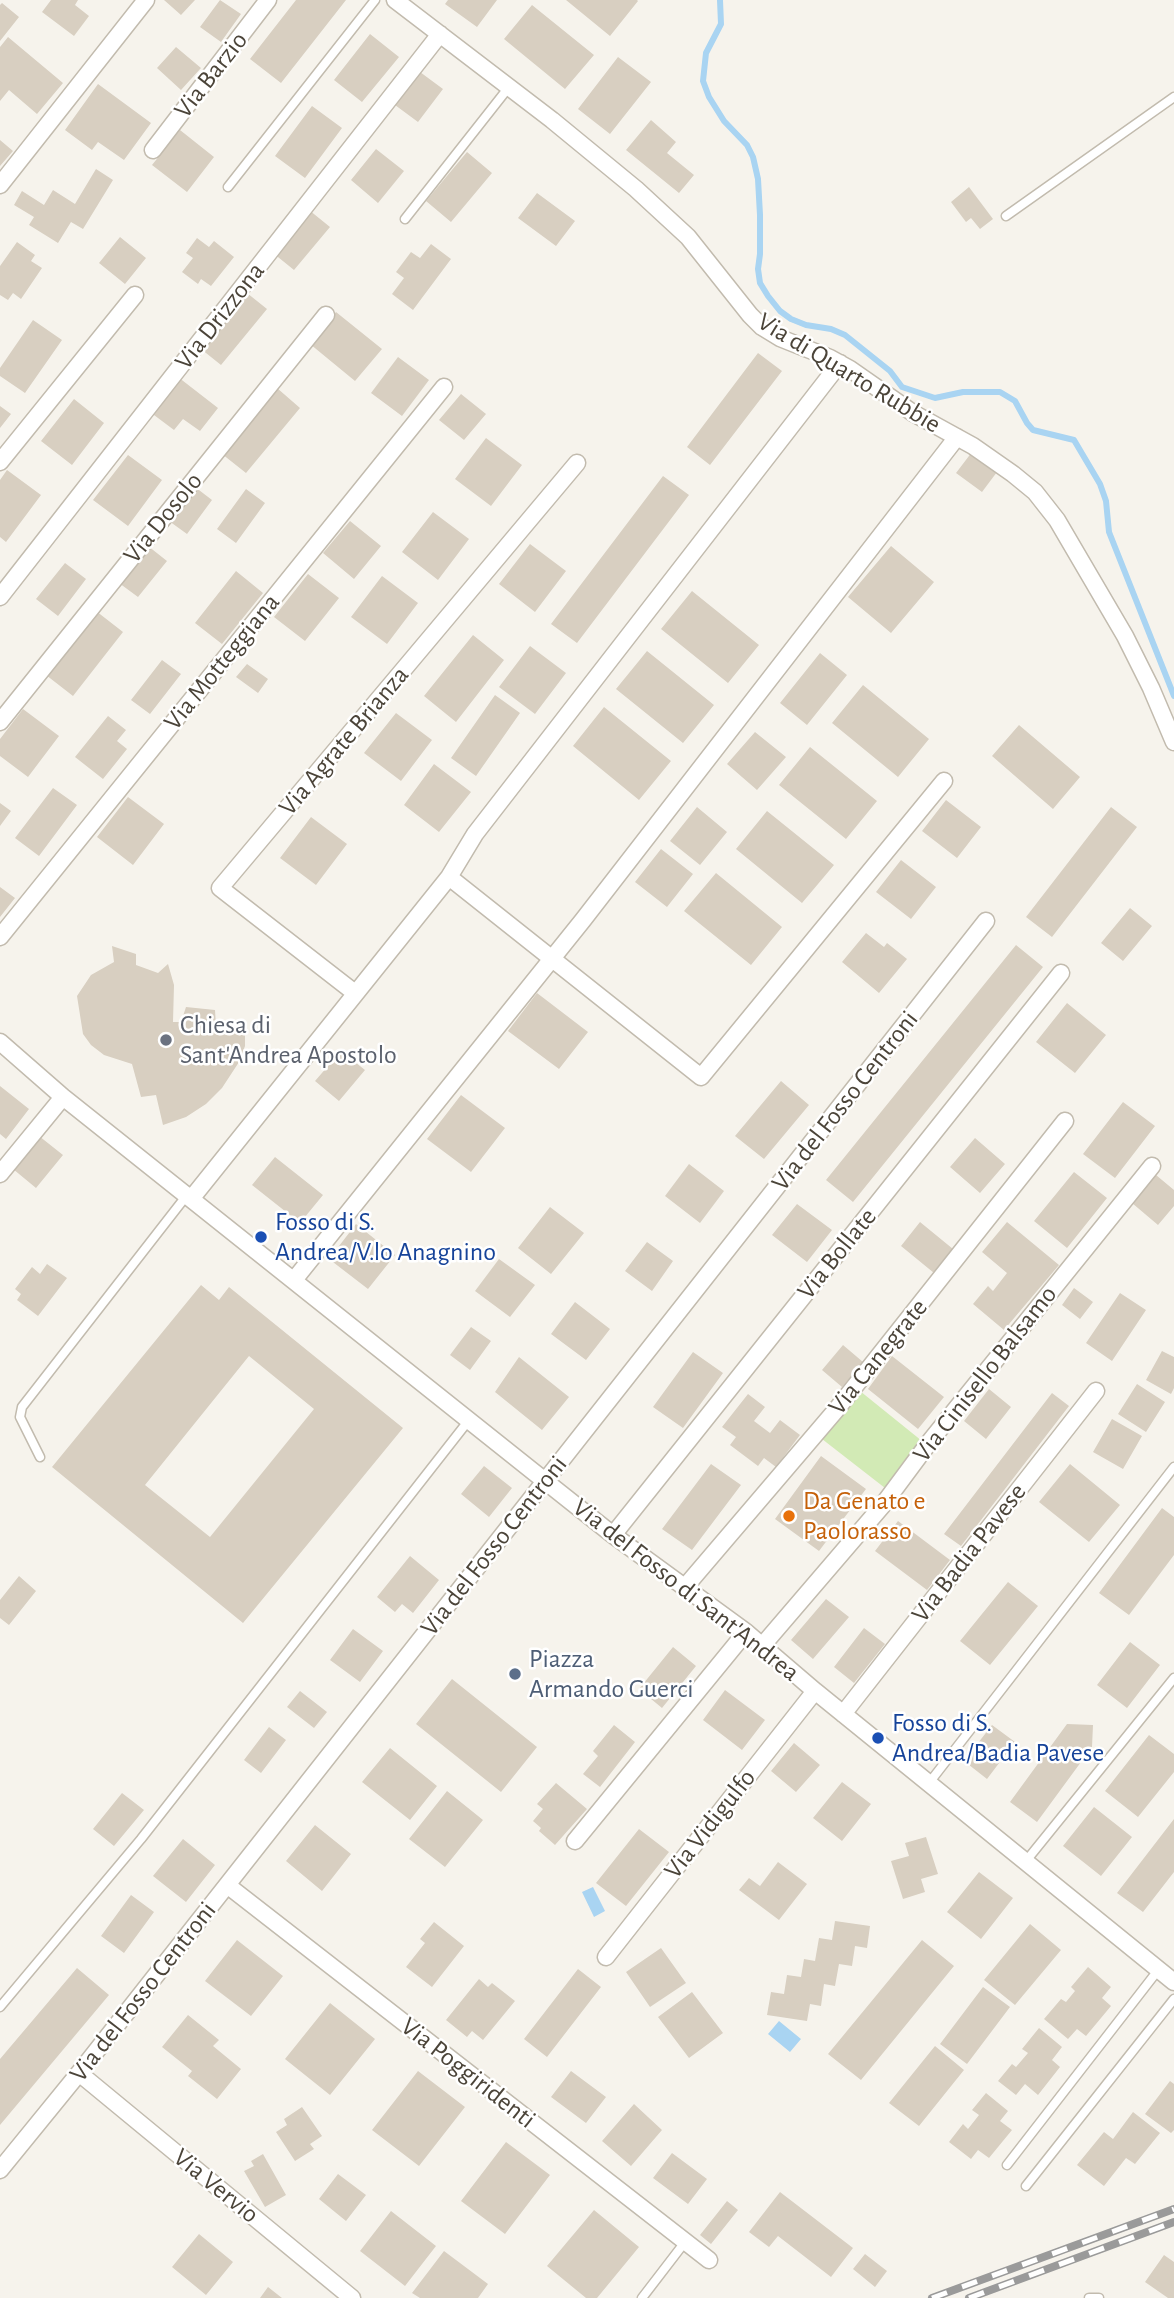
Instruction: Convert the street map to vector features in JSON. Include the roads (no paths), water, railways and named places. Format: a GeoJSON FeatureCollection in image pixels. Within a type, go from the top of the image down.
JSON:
{"type":"FeatureCollection","features":[{"type":"Feature","properties":{"kind":"street"},"geometry":{"type":"LineString","coordinates":[[0,186],[146,0]]}},
{"type":"Feature","properties":{"kind":"street","name":"Via Barzio"},"geometry":{"type":"LineString","coordinates":[[153,150],[268,0]]}},
{"type":"Feature","properties":{"kind":"street","name":"Via di Quarto Rubbie"},"geometry":{"type":"LineString","coordinates":[[395,0],[592,151],[682,232],[762,327],[780,338],[840,363],[913,413],[957,437],[1035,492],[1053,514],[1125,636],[1174,741]]}},
{"type":"Feature","properties":{"kind":"street","name":"Via Drizzona"},"geometry":{"type":"LineString","coordinates":[[0,597],[440,34]]}},
{"type":"Feature","properties":{"kind":"street"},"geometry":{"type":"LineString","coordinates":[[0,462],[135,295]]}},
{"type":"Feature","properties":{"kind":"street","name":"Via Dosolo"},"geometry":{"type":"LineString","coordinates":[[0,722],[326,315]]}},
{"type":"Feature","properties":{"kind":"street"},"geometry":{"type":"LineString","coordinates":[[189,1197],[449,877],[475,834],[840,363]]}},
{"type":"Feature","properties":{"kind":"street","name":"Via Motteggiana"},"geometry":{"type":"LineString","coordinates":[[0,937],[443,387]]}},
{"type":"Feature","properties":{"kind":"street"},"geometry":{"type":"LineString","coordinates":[[294,1280],[551,959],[957,437]]}},
{"type":"Feature","properties":{"kind":"street","name":"Via Agrate Brianza"},"geometry":{"type":"LineString","coordinates":[[355,993],[220,888],[577,463]]}},
{"type":"Feature","properties":{"kind":"street"},"geometry":{"type":"LineString","coordinates":[[449,877],[701,1077],[944,780]]}},
{"type":"Feature","properties":{"kind":"street","name":"Via del Fosso Centroni"},"geometry":{"type":"LineString","coordinates":[[0,2170],[986,921]]}},
{"type":"Feature","properties":{"kind":"street","name":"Via Bollate"},"geometry":{"type":"LineString","coordinates":[[613,1535],[1061,974]]}},
{"type":"Feature","properties":{"kind":"street","name":"Via del Fosso di Sant'Andrea"},"geometry":{"type":"LineString","coordinates":[[0,1042],[63,1097],[613,1535],[746,1632],[1174,1982]]}},
{"type":"Feature","properties":{"kind":"street"},"geometry":{"type":"LineString","coordinates":[[0,1174],[63,1097]]}},
{"type":"Feature","properties":{"kind":"street","name":"Via Canegrate"},"geometry":{"type":"LineString","coordinates":[[685,1587],[835,1410],[1065,1121]]}},
{"type":"Feature","properties":{"kind":"street","name":"Via Cinisello Balsamo"},"geometry":{"type":"LineString","coordinates":[[762,1646],[882,1506],[931,1440],[1152,1166]]}},
{"type":"Feature","properties":{"kind":"street","name":"Via Badia Pavese"},"geometry":{"type":"LineString","coordinates":[[843,1714],[1096,1391]]}},
{"type":"Feature","properties":{"kind":"street"},"geometry":{"type":"LineString","coordinates":[[575,1841],[746,1632]]}},
{"type":"Feature","properties":{"kind":"street","name":"Via Vidigulfo"},"geometry":{"type":"LineString","coordinates":[[606,1957],[815,1691]]}},
{"type":"Feature","properties":{"kind":"street","name":"Via Poggiridenti"},"geometry":{"type":"LineString","coordinates":[[227,1885],[709,2260]]}},
{"type":"Feature","properties":{"kind":"street","name":"Via Vervio"},"geometry":{"type":"LineString","coordinates":[[79,2073],[352,2298]]}},
{"type":"Feature","properties":{"kind":"lane"},"geometry":{"type":"LineString","coordinates":[[228,187],[375,0]]}},
{"type":"Feature","properties":{"kind":"lane"},"geometry":{"type":"LineString","coordinates":[[405,219],[509,87]]}},
{"type":"Feature","properties":{"kind":"lane"},"geometry":{"type":"LineString","coordinates":[[1006,216],[1174,97]]}},
{"type":"Feature","properties":{"kind":"lane"},"geometry":{"type":"LineString","coordinates":[[40,1457],[20,1417],[22,1407],[189,1197]]}},
{"type":"Feature","properties":{"kind":"lane"},"geometry":{"type":"LineString","coordinates":[[0,2007],[141,1839],[469,1420]]}},
{"type":"Feature","properties":{"kind":"lane"},"geometry":{"type":"LineString","coordinates":[[929,1783],[1174,1467]]}},
{"type":"Feature","properties":{"kind":"lane"},"geometry":{"type":"LineString","coordinates":[[1026,1861],[1174,1678]]}},
{"type":"Feature","properties":{"kind":"lane"},"geometry":{"type":"LineString","coordinates":[[1007,2165],[1158,1969]]}},
{"type":"Feature","properties":{"kind":"lane"},"geometry":{"type":"LineString","coordinates":[[1026,2186],[1174,1999]]}},
{"type":"Feature","properties":{"kind":"lane"},"geometry":{"type":"LineString","coordinates":[[642,2298],[685,2242]]}},
{"type":"Feature","properties":{"kind":"lane"},"geometry":{"type":"LineString","coordinates":[[1089,2298],[1099,2298]]}},
{"type":"Feature","properties":{"kind":"water"},"geometry":{"type":"Polygon","coordinates":[[[593,1887],[605,1911],[594,1917],[582,1892],[593,1887]]]}},
{"type":"Feature","properties":{"kind":"water"},"geometry":{"type":"Polygon","coordinates":[[[779,2021],[801,2039],[790,2052],[768,2034],[779,2021]]]}},
{"type":"Feature","properties":{"kind":"waterway"},"geometry":{"type":"LineString","coordinates":[[720,0],[721,24],[706,53],[703,81],[709,97],[724,121],[747,145],[753,157],[758,179],[760,215],[758,269],[760,283],[768,296],[780,311],[791,319],[845,335],[890,371],[902,387],[935,398],[963,392],[1000,392],[1015,401],[1033,430],[1074,440],[1100,484],[1106,501],[1109,532],[1174,696]]}},
{"type":"Feature","properties":{"kind":"railway"},"geometry":{"type":"LineString","coordinates":[[932,2298],[1174,2209]]}},
{"type":"Feature","properties":{"kind":"railway"},"geometry":{"type":"LineString","coordinates":[[969,2298],[1174,2222]]}},
{"type":"Feature","properties":{"kind":"place","name":"Chiesa di Sant'Andrea Apostolo"},"geometry":{"type":"Point","coordinates":[166,1040]}},
{"type":"Feature","properties":{"kind":"place","name":"Fosso di S. Andrea/V.lo Anagnino"},"geometry":{"type":"Point","coordinates":[261,1237]}},
{"type":"Feature","properties":{"kind":"place","name":"Da Genato e Paolorasso"},"geometry":{"type":"Point","coordinates":[789,1516]}},
{"type":"Feature","properties":{"kind":"place","name":"Piazza Armando Guerci"},"geometry":{"type":"Point","coordinates":[515,1674]}},
{"type":"Feature","properties":{"kind":"place","name":"Fosso di S. Andrea/Badia Pavese"},"geometry":{"type":"Point","coordinates":[878,1738]}}]}
